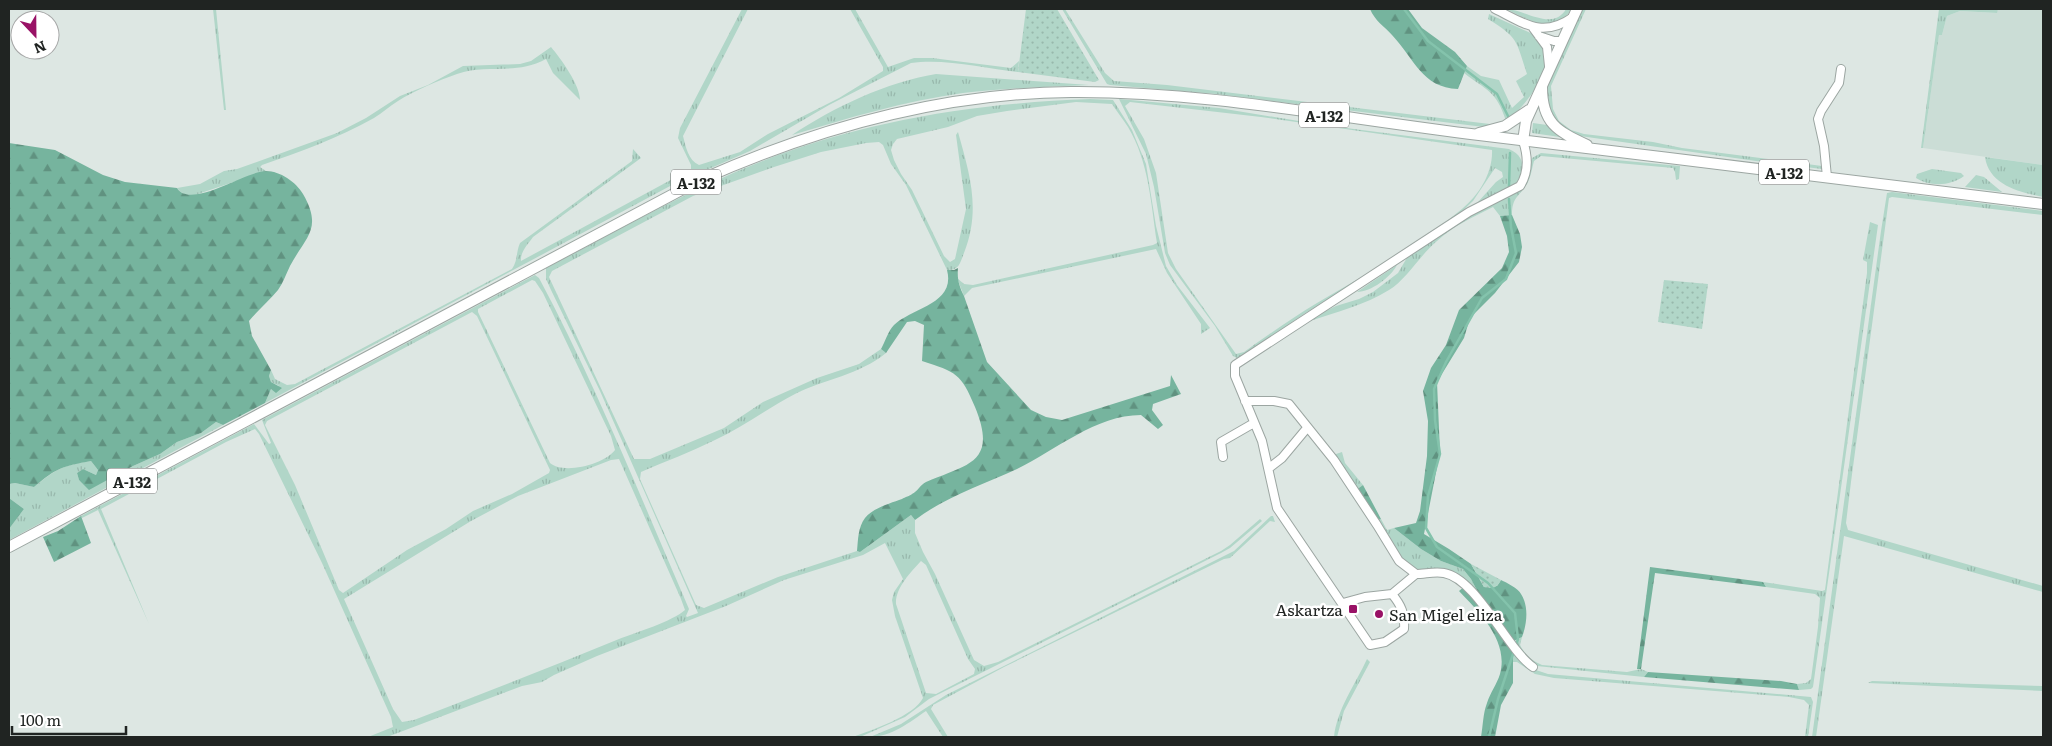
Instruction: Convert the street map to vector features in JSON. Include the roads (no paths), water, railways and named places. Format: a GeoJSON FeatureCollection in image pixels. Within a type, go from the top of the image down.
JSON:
{"type":"FeatureCollection","features":[{"type":"Feature","properties":{"kind":"main road"},"geometry":{"type":"LineString","coordinates":[[1523,141],[1526,120],[1575,13]]}},
{"type":"Feature","properties":{"kind":"main road"},"geometry":{"type":"LineString","coordinates":[[1542,83],[1544,109],[1549,121],[1570,137],[1597,149]]}},
{"type":"Feature","properties":{"kind":"main road","name":"A-132"},"geometry":{"type":"LineString","coordinates":[[9,547],[646,208],[735,165],[823,132],[923,108],[1017,95],[1068,92],[1179,97],[2043,204]]}},
{"type":"Feature","properties":{"kind":"main road"},"geometry":{"type":"LineString","coordinates":[[1468,134],[1505,126],[1531,108]]}},
{"type":"Feature","properties":{"kind":"main road"},"geometry":{"type":"LineString","coordinates":[[1526,120],[1549,121]]}},
{"type":"Feature","properties":{"kind":"street"},"geometry":{"type":"LineString","coordinates":[[1495,9],[1541,32],[1554,41],[1562,41]]}},
{"type":"Feature","properties":{"kind":"street"},"geometry":{"type":"LineString","coordinates":[[1541,32],[1561,26],[1575,13]]}},
{"type":"Feature","properties":{"kind":"street"},"geometry":{"type":"LineString","coordinates":[[1541,32],[1550,58],[1549,69]]}},
{"type":"Feature","properties":{"kind":"street"},"geometry":{"type":"LineString","coordinates":[[1826,177],[1824,146],[1818,120],[1821,111],[1839,83],[1841,69]]}},
{"type":"Feature","properties":{"kind":"street"},"geometry":{"type":"LineString","coordinates":[[1392,594],[1402,606],[1404,629],[1385,642],[1370,645],[1277,508],[1262,442],[1234,376],[1235,365],[1469,212],[1520,186],[1524,180],[1527,159],[1523,141]]}},
{"type":"Feature","properties":{"kind":"street"},"geometry":{"type":"LineString","coordinates":[[1245,401],[1274,401],[1289,404],[1334,460],[1377,525],[1398,561],[1416,574]]}},
{"type":"Feature","properties":{"kind":"street"},"geometry":{"type":"LineString","coordinates":[[1223,457],[1221,442],[1254,423]]}},
{"type":"Feature","properties":{"kind":"street"},"geometry":{"type":"LineString","coordinates":[[1269,468],[1282,458],[1307,428]]}},
{"type":"Feature","properties":{"kind":"street"},"geometry":{"type":"LineString","coordinates":[[1343,603],[1365,597],[1392,594],[1416,574],[1442,572],[1456,577],[1487,610],[1520,656],[1534,667]]}},
{"type":"Feature","properties":{"kind":"waterway"},"geometry":{"type":"LineString","coordinates":[[1404,9],[1428,41],[1497,94],[1508,116]]}},
{"type":"Feature","properties":{"kind":"waterway"},"geometry":{"type":"LineString","coordinates":[[1509,187],[1510,153]]}},
{"type":"Feature","properties":{"kind":"waterway"},"geometry":{"type":"LineString","coordinates":[[1489,737],[1498,699],[1518,639],[1515,613],[1488,583],[1437,547],[1426,528],[1428,496],[1440,454],[1435,420],[1434,389],[1446,362],[1482,298],[1506,279],[1516,253],[1511,227],[1509,199]]}},
{"type":"Feature","properties":{"kind":"place","name":"Askartza"},"geometry":{"type":"Point","coordinates":[1353,609]}},
{"type":"Feature","properties":{"kind":"place","name":"San Migel eliza"},"geometry":{"type":"Point","coordinates":[1379,614]}}]}
